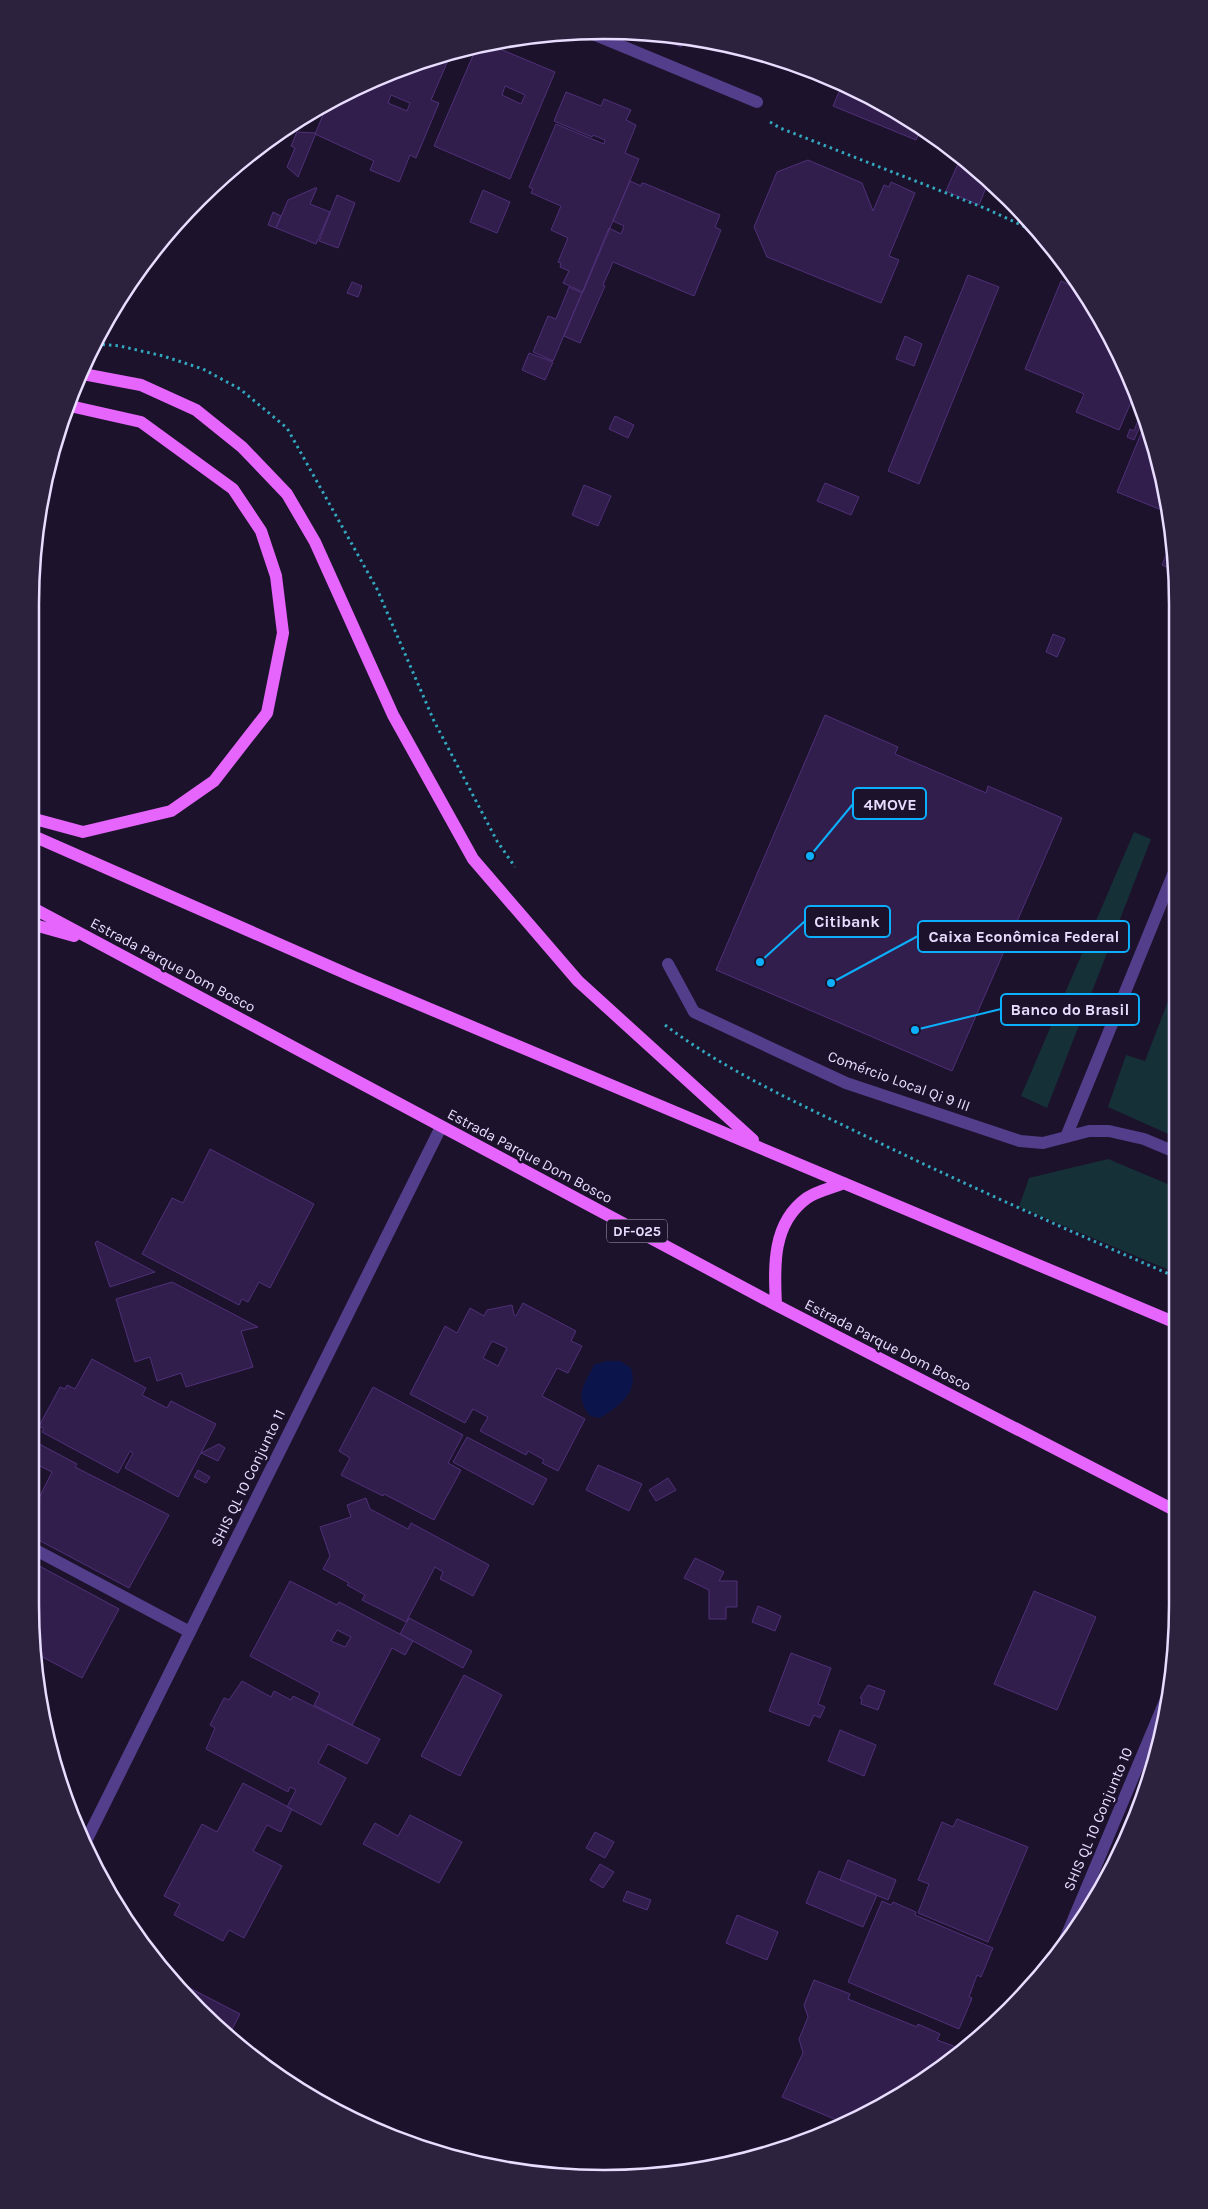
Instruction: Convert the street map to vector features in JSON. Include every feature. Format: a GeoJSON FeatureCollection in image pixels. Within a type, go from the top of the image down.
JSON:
{"type":"FeatureCollection","features":[{"type":"Feature","properties":{"kind":"main road"},"geometry":{"type":"LineString","coordinates":[[88,375],[141,385],[196,410],[242,447],[287,494],[315,542],[393,715],[473,859],[578,981],[760,1147]]}},
{"type":"Feature","properties":{"kind":"main road"},"geometry":{"type":"LineString","coordinates":[[39,820],[83,832],[171,811],[214,781],[267,712],[283,633],[276,576],[261,531],[233,489],[141,422],[75,407]]}},
{"type":"Feature","properties":{"kind":"main road"},"geometry":{"type":"LineString","coordinates":[[39,839],[354,977],[1169,1320]]}},
{"type":"Feature","properties":{"kind":"main road","name":"Estrada Parque Dom Bosco"},"geometry":{"type":"LineString","coordinates":[[39,911],[776,1305],[1169,1508]]}},
{"type":"Feature","properties":{"kind":"main road"},"geometry":{"type":"LineString","coordinates":[[39,926],[101,944]]}},
{"type":"Feature","properties":{"kind":"main road"},"geometry":{"type":"LineString","coordinates":[[776,1305],[774,1263],[778,1240],[790,1216],[808,1197],[844,1183]]}},
{"type":"Feature","properties":{"kind":"street"},"geometry":{"type":"LineString","coordinates":[[605,39],[757,102]]}},
{"type":"Feature","properties":{"kind":"street"},"geometry":{"type":"LineString","coordinates":[[1066,1137],[1169,884]]}},
{"type":"Feature","properties":{"kind":"street","name":"Comércio Local Qi 9 III"},"geometry":{"type":"LineString","coordinates":[[668,964],[694,1012],[846,1082],[1020,1141],[1043,1143],[1089,1131],[1109,1131],[1144,1139],[1169,1149]]}},
{"type":"Feature","properties":{"kind":"street","name":"SHIS QL 10 Conjunto 11"},"geometry":{"type":"LineString","coordinates":[[89,1836],[441,1127]]}},
{"type":"Feature","properties":{"kind":"street"},"geometry":{"type":"LineString","coordinates":[[39,1551],[190,1632]]}},
{"type":"Feature","properties":{"kind":"street","name":"SHIS QL 10 Conjunto 10"},"geometry":{"type":"LineString","coordinates":[[1073,1920],[1157,1721]]}},
{"type":"Feature","properties":{"kind":"path"},"geometry":{"type":"LineString","coordinates":[[742,96],[758,114],[780,128],[978,205],[1025,227]]}},
{"type":"Feature","properties":{"kind":"path"},"geometry":{"type":"LineString","coordinates":[[102,344],[120,346],[163,356],[203,369],[240,389],[287,428],[377,589],[434,721],[497,841],[517,870]]}},
{"type":"Feature","properties":{"kind":"path"},"geometry":{"type":"LineString","coordinates":[[658,1019],[694,1047],[812,1110],[966,1186],[1169,1274]]}},
{"type":"Feature","properties":{"kind":"green space"},"geometry":{"type":"Polygon","coordinates":[[[1134,832],[1151,839],[1047,1108],[1021,1096],[1134,832]]]}},
{"type":"Feature","properties":{"kind":"green space"},"geometry":{"type":"Polygon","coordinates":[[[1169,999],[1169,1134],[1108,1107],[1126,1055],[1145,1061],[1169,999]]]}},
{"type":"Feature","properties":{"kind":"green space"},"geometry":{"type":"Polygon","coordinates":[[[1108,1159],[1169,1184],[1169,1270],[1019,1207],[1029,1178],[1108,1159]]]}},
{"type":"Feature","properties":{"kind":"shaded area"},"geometry":{"type":"Polygon","coordinates":[[[606,1361],[620,1361],[631,1368],[633,1377],[630,1392],[626,1398],[600,1418],[590,1416],[585,1409],[582,1402],[582,1390],[594,1365],[606,1361]]]}},
{"type":"Feature","properties":{"kind":"building"},"geometry":{"type":"Polygon","coordinates":[[[500,49],[555,72],[510,179],[434,146],[473,55],[500,49]],[[505,86],[502,95],[521,104],[525,95],[505,86]]]}},
{"type":"Feature","properties":{"kind":"building"},"geometry":{"type":"Polygon","coordinates":[[[448,61],[431,100],[439,103],[416,158],[410,155],[399,182],[370,170],[374,161],[315,134],[324,112],[354,97],[422,69],[448,61]],[[391,95],[388,103],[407,111],[410,103],[391,95]]]}},
{"type":"Feature","properties":{"kind":"building"},"geometry":{"type":"Polygon","coordinates":[[[840,91],[887,114],[918,134],[916,140],[833,106],[840,91]]]}},
{"type":"Feature","properties":{"kind":"building"},"geometry":{"type":"Polygon","coordinates":[[[566,92],[601,106],[604,99],[631,110],[626,120],[636,125],[625,153],[639,159],[583,292],[563,283],[569,271],[560,267],[561,263],[558,262],[568,238],[551,230],[561,206],[531,193],[533,189],[529,187],[556,124],[604,144],[605,140],[593,135],[592,137],[554,121],[566,92]]]}},
{"type":"Feature","properties":{"kind":"building"},"geometry":{"type":"Polygon","coordinates":[[[297,132],[316,133],[298,177],[287,167],[295,148],[291,146],[297,132]]]}},
{"type":"Feature","properties":{"kind":"building"},"geometry":{"type":"Polygon","coordinates":[[[808,160],[862,183],[873,211],[884,185],[889,187],[891,182],[915,193],[889,256],[899,260],[881,303],[767,257],[754,227],[777,172],[808,160]]]}},
{"type":"Feature","properties":{"kind":"building"},"geometry":{"type":"Polygon","coordinates":[[[958,164],[986,187],[979,205],[946,191],[958,164]]]}},
{"type":"Feature","properties":{"kind":"building"},"geometry":{"type":"Polygon","coordinates":[[[630,181],[641,186],[642,183],[646,184],[720,215],[715,227],[721,230],[694,296],[613,262],[603,285],[605,286],[580,343],[564,336],[609,228],[621,234],[624,226],[613,221],[630,181]]]}},
{"type":"Feature","properties":{"kind":"building"},"geometry":{"type":"Polygon","coordinates":[[[317,188],[310,204],[330,212],[316,244],[276,228],[288,200],[317,188]]]}},
{"type":"Feature","properties":{"kind":"building"},"geometry":{"type":"Polygon","coordinates":[[[483,190],[510,202],[497,233],[470,222],[483,190]]]}},
{"type":"Feature","properties":{"kind":"building"},"geometry":{"type":"Polygon","coordinates":[[[337,195],[355,203],[338,248],[319,241],[337,195]]]}},
{"type":"Feature","properties":{"kind":"building"},"geometry":{"type":"Polygon","coordinates":[[[273,212],[281,216],[276,228],[268,225],[273,212]]]}},
{"type":"Feature","properties":{"kind":"building"},"geometry":{"type":"Polygon","coordinates":[[[968,275],[999,287],[919,484],[888,471],[968,275]]]}},
{"type":"Feature","properties":{"kind":"building"},"geometry":{"type":"Polygon","coordinates":[[[1061,281],[1070,285],[1094,321],[1111,354],[1131,402],[1119,430],[1076,412],[1084,394],[1025,369],[1061,281]]]}},
{"type":"Feature","properties":{"kind":"building"},"geometry":{"type":"Polygon","coordinates":[[[352,282],[362,286],[358,297],[347,293],[352,282]]]}},
{"type":"Feature","properties":{"kind":"building"},"geometry":{"type":"Polygon","coordinates":[[[569,287],[582,293],[553,361],[533,352],[548,316],[556,319],[569,287]]]}},
{"type":"Feature","properties":{"kind":"building"},"geometry":{"type":"Polygon","coordinates":[[[905,336],[922,344],[914,366],[896,359],[905,336]]]}},
{"type":"Feature","properties":{"kind":"building"},"geometry":{"type":"Polygon","coordinates":[[[529,353],[553,362],[545,380],[522,370],[529,353]]]}},
{"type":"Feature","properties":{"kind":"building"},"geometry":{"type":"Polygon","coordinates":[[[615,416],[634,425],[628,438],[609,429],[615,416]]]}},
{"type":"Feature","properties":{"kind":"building"},"geometry":{"type":"Polygon","coordinates":[[[1138,420],[1140,426],[1134,440],[1127,437],[1130,429],[1134,431],[1138,420]]]}},
{"type":"Feature","properties":{"kind":"building"},"geometry":{"type":"Polygon","coordinates":[[[1142,431],[1150,458],[1161,510],[1117,492],[1142,431]]]}},
{"type":"Feature","properties":{"kind":"building"},"geometry":{"type":"Polygon","coordinates":[[[825,483],[859,497],[851,515],[817,501],[825,483]]]}},
{"type":"Feature","properties":{"kind":"building"},"geometry":{"type":"Polygon","coordinates":[[[584,485],[611,496],[598,526],[572,515],[584,485]]]}},
{"type":"Feature","properties":{"kind":"building"},"geometry":{"type":"Polygon","coordinates":[[[1167,554],[1168,568],[1162,565],[1167,554]]]}},
{"type":"Feature","properties":{"kind":"building"},"geometry":{"type":"Polygon","coordinates":[[[1053,634],[1065,639],[1057,657],[1046,652],[1053,634]]]}},
{"type":"Feature","properties":{"kind":"building"},"geometry":{"type":"Polygon","coordinates":[[[825,715],[898,747],[895,754],[986,793],[988,786],[1062,818],[952,1071],[716,970],[825,715]]]}},
{"type":"Feature","properties":{"kind":"building"},"geometry":{"type":"Polygon","coordinates":[[[210,1149],[314,1204],[270,1288],[259,1282],[248,1302],[242,1299],[239,1305],[142,1254],[172,1198],[183,1203],[210,1149]]]}},
{"type":"Feature","properties":{"kind":"building"},"geometry":{"type":"Polygon","coordinates":[[[97,1241],[155,1272],[110,1287],[95,1243],[97,1241]]]}},
{"type":"Feature","properties":{"kind":"building"},"geometry":{"type":"Polygon","coordinates":[[[172,1282],[258,1327],[241,1331],[253,1367],[186,1387],[181,1373],[157,1381],[150,1357],[135,1362],[116,1299],[172,1282]]]}},
{"type":"Feature","properties":{"kind":"building"},"geometry":{"type":"Polygon","coordinates":[[[523,1303],[576,1331],[571,1341],[582,1346],[568,1373],[557,1368],[542,1396],[585,1419],[558,1471],[542,1463],[544,1460],[528,1451],[526,1455],[480,1431],[488,1417],[473,1409],[465,1423],[410,1394],[445,1326],[457,1333],[470,1308],[484,1316],[487,1310],[512,1305],[514,1315],[516,1316],[523,1303]],[[492,1341],[483,1358],[498,1366],[507,1348],[492,1341]]]}},
{"type":"Feature","properties":{"kind":"building"},"geometry":{"type":"Polygon","coordinates":[[[92,1359],[146,1388],[142,1395],[167,1408],[171,1401],[216,1424],[178,1497],[125,1468],[133,1453],[130,1451],[118,1473],[42,1432],[44,1429],[39,1426],[60,1387],[65,1389],[67,1385],[75,1389],[92,1359]]]}},
{"type":"Feature","properties":{"kind":"building"},"geometry":{"type":"Polygon","coordinates":[[[373,1387],[463,1435],[448,1463],[461,1470],[434,1520],[384,1494],[383,1496],[341,1475],[350,1458],[339,1451],[373,1387]]]}},
{"type":"Feature","properties":{"kind":"building"},"geometry":{"type":"Polygon","coordinates":[[[467,1437],[547,1479],[533,1505],[453,1462],[467,1437]]]}},
{"type":"Feature","properties":{"kind":"building"},"geometry":{"type":"Polygon","coordinates":[[[39,1444],[77,1464],[75,1467],[169,1515],[129,1588],[39,1540],[39,1498],[52,1472],[39,1466],[39,1444]]]}},
{"type":"Feature","properties":{"kind":"building"},"geometry":{"type":"Polygon","coordinates":[[[219,1444],[225,1448],[218,1461],[201,1453],[219,1444]]]}},
{"type":"Feature","properties":{"kind":"building"},"geometry":{"type":"Polygon","coordinates":[[[598,1465],[642,1484],[629,1511],[586,1490],[598,1465]]]}},
{"type":"Feature","properties":{"kind":"building"},"geometry":{"type":"Polygon","coordinates":[[[198,1470],[210,1477],[206,1483],[194,1477],[198,1470]]]}},
{"type":"Feature","properties":{"kind":"building"},"geometry":{"type":"Polygon","coordinates":[[[668,1478],[676,1490],[656,1501],[649,1490],[668,1478]]]}},
{"type":"Feature","properties":{"kind":"building"},"geometry":{"type":"Polygon","coordinates":[[[366,1498],[370,1509],[408,1529],[411,1523],[489,1565],[473,1596],[440,1579],[443,1572],[435,1567],[406,1622],[362,1600],[365,1595],[347,1585],[349,1583],[323,1569],[330,1556],[320,1527],[351,1517],[347,1505],[366,1498]]]}},
{"type":"Feature","properties":{"kind":"building"},"geometry":{"type":"Polygon","coordinates":[[[695,1558],[724,1572],[719,1581],[737,1581],[737,1607],[726,1607],[726,1619],[709,1619],[709,1590],[684,1578],[695,1558]]]}},
{"type":"Feature","properties":{"kind":"building"},"geometry":{"type":"Polygon","coordinates":[[[39,1566],[119,1609],[82,1678],[42,1656],[39,1566]]]}},
{"type":"Feature","properties":{"kind":"building"},"geometry":{"type":"Polygon","coordinates":[[[290,1581],[337,1605],[339,1602],[413,1641],[405,1655],[392,1648],[352,1725],[314,1705],[320,1693],[250,1656],[290,1581]],[[337,1630],[331,1641],[345,1647],[351,1637],[337,1630]]]}},
{"type":"Feature","properties":{"kind":"building"},"geometry":{"type":"Polygon","coordinates":[[[1034,1591],[1096,1617],[1057,1710],[994,1684],[1034,1591]]]}},
{"type":"Feature","properties":{"kind":"building"},"geometry":{"type":"Polygon","coordinates":[[[758,1606],[781,1616],[775,1631],[752,1622],[758,1606]]]}},
{"type":"Feature","properties":{"kind":"building"},"geometry":{"type":"Polygon","coordinates":[[[409,1618],[472,1651],[463,1668],[400,1634],[409,1618]]]}},
{"type":"Feature","properties":{"kind":"building"},"geometry":{"type":"Polygon","coordinates":[[[791,1653],[831,1668],[818,1704],[825,1707],[820,1718],[814,1715],[809,1726],[769,1711],[791,1653]]]}},
{"type":"Feature","properties":{"kind":"building"},"geometry":{"type":"Polygon","coordinates":[[[464,1675],[502,1695],[460,1776],[421,1756],[464,1675]]]}},
{"type":"Feature","properties":{"kind":"building"},"geometry":{"type":"Polygon","coordinates":[[[242,1681],[271,1697],[274,1691],[291,1700],[293,1696],[380,1739],[367,1764],[328,1744],[318,1763],[346,1778],[321,1825],[287,1807],[296,1790],[290,1787],[288,1792],[206,1749],[215,1728],[210,1725],[224,1698],[229,1700],[242,1681]]]}},
{"type":"Feature","properties":{"kind":"building"},"geometry":{"type":"Polygon","coordinates":[[[868,1685],[885,1691],[878,1710],[861,1704],[862,1699],[860,1698],[868,1685]]]}},
{"type":"Feature","properties":{"kind":"building"},"geometry":{"type":"Polygon","coordinates":[[[840,1730],[876,1745],[864,1776],[828,1761],[840,1730]]]}},
{"type":"Feature","properties":{"kind":"building"},"geometry":{"type":"Polygon","coordinates":[[[243,1783],[292,1809],[281,1832],[267,1825],[253,1851],[282,1866],[244,1938],[229,1930],[223,1941],[174,1915],[180,1904],[164,1896],[202,1824],[217,1832],[243,1783]]]}},
{"type":"Feature","properties":{"kind":"building"},"geometry":{"type":"Polygon","coordinates":[[[410,1815],[462,1842],[439,1883],[363,1844],[375,1823],[398,1836],[410,1815]]]}},
{"type":"Feature","properties":{"kind":"building"},"geometry":{"type":"Polygon","coordinates":[[[957,1819],[1028,1847],[988,1942],[918,1913],[929,1884],[918,1880],[942,1822],[953,1827],[957,1819]]]}},
{"type":"Feature","properties":{"kind":"building"},"geometry":{"type":"Polygon","coordinates":[[[595,1832],[614,1842],[605,1858],[586,1848],[595,1832]]]}},
{"type":"Feature","properties":{"kind":"building"},"geometry":{"type":"Polygon","coordinates":[[[848,1860],[896,1880],[888,1900],[840,1880],[848,1860]]]}},
{"type":"Feature","properties":{"kind":"building"},"geometry":{"type":"Polygon","coordinates":[[[600,1864],[614,1872],[603,1888],[590,1880],[600,1864]]]}},
{"type":"Feature","properties":{"kind":"building"},"geometry":{"type":"Polygon","coordinates":[[[819,1871],[877,1895],[863,1927],[806,1903],[819,1871]]]}},
{"type":"Feature","properties":{"kind":"building"},"geometry":{"type":"Polygon","coordinates":[[[627,1891],[651,1900],[647,1910],[623,1901],[627,1891]]]}},
{"type":"Feature","properties":{"kind":"building"},"geometry":{"type":"Polygon","coordinates":[[[882,1901],[891,1905],[893,1902],[916,1912],[915,1915],[993,1948],[981,1977],[977,1975],[969,1997],[972,1998],[959,2029],[848,1982],[882,1901]]]}},
{"type":"Feature","properties":{"kind":"building"},"geometry":{"type":"Polygon","coordinates":[[[737,1915],[778,1932],[767,1960],[726,1943],[737,1915]]]}},
{"type":"Feature","properties":{"kind":"building"},"geometry":{"type":"Polygon","coordinates":[[[814,1980],[850,1994],[848,1999],[917,2027],[918,2024],[940,2034],[937,2040],[956,2047],[887,2095],[836,2120],[782,2097],[803,2053],[799,2039],[808,2017],[804,2005],[814,1980]]]}},
{"type":"Feature","properties":{"kind":"building"},"geometry":{"type":"Polygon","coordinates":[[[187,1986],[240,2014],[231,2030],[187,1986]]]}},
{"type":"Feature","properties":{"kind":"place","name":"4MOVE"},"geometry":{"type":"Point","coordinates":[810,856]}},
{"type":"Feature","properties":{"kind":"place","name":"Citibank"},"geometry":{"type":"Point","coordinates":[760,962]}},
{"type":"Feature","properties":{"kind":"place","name":"Caixa Econômica Federal"},"geometry":{"type":"Point","coordinates":[831,983]}},
{"type":"Feature","properties":{"kind":"place","name":"Banco do Brasil"},"geometry":{"type":"Point","coordinates":[915,1030]}}]}
